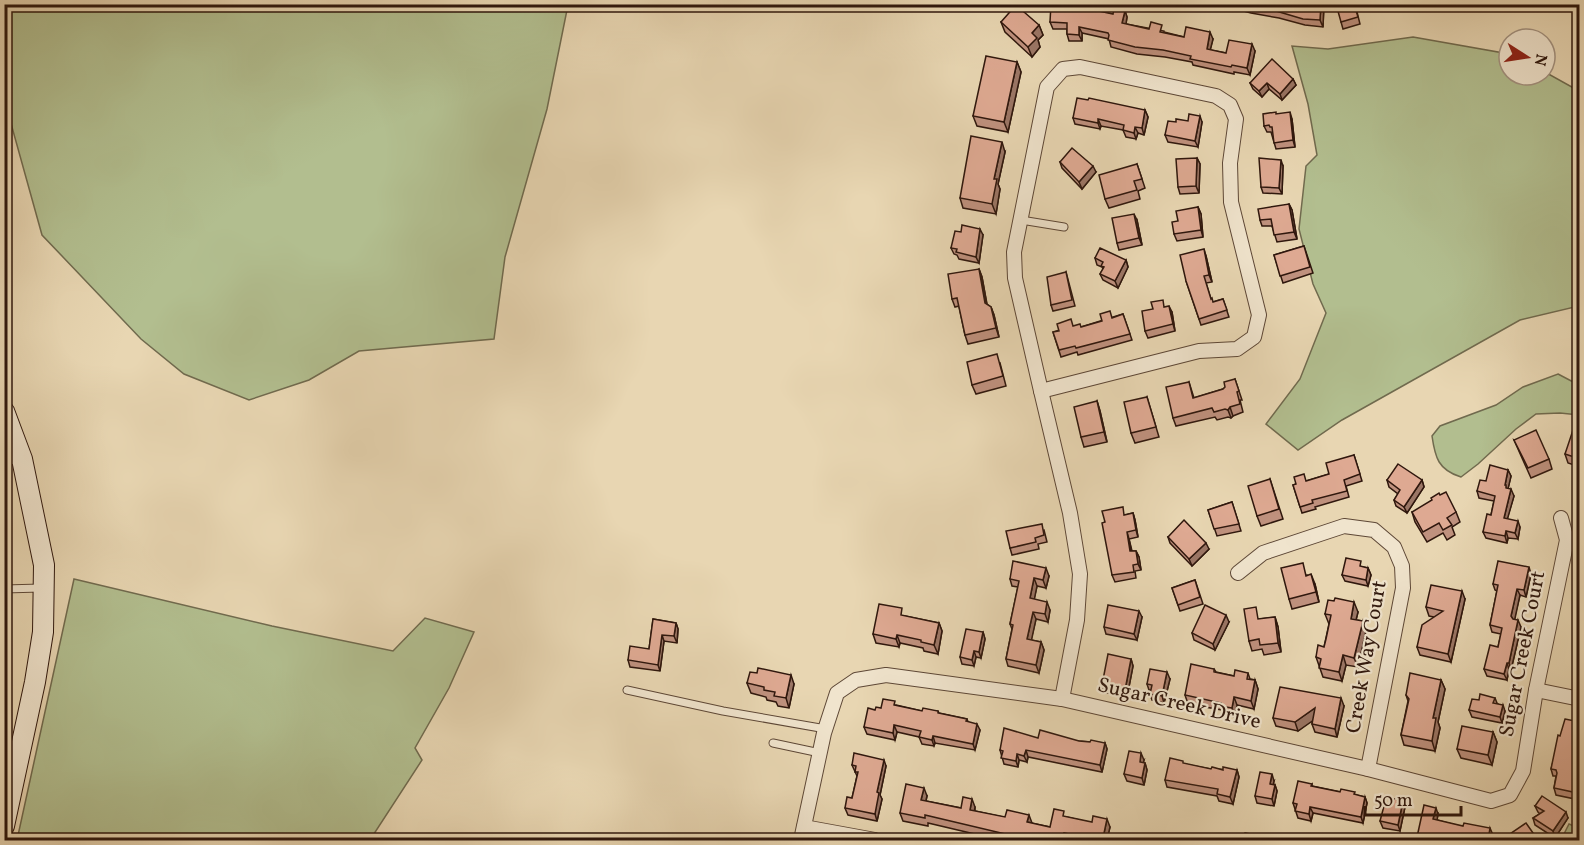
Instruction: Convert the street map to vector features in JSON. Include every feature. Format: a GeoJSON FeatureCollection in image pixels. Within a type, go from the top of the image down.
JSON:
{"type":"FeatureCollection","features":[{"type":"Feature","properties":{"kind":"main road"},"geometry":{"type":"LineString","coordinates":[[4,411],[14,457],[44,565],[43,632],[35,682],[10,778],[5,820]]}},
{"type":"Feature","properties":{"kind":"street"},"geometry":{"type":"LineString","coordinates":[[1041,391],[1199,351],[1237,349],[1254,337],[1259,315],[1231,202],[1230,163],[1236,119],[1230,105],[1216,96],[1080,67],[1063,69],[1047,87],[1014,252],[1015,278],[1041,391],[1070,513],[1080,574],[1077,620],[1062,699]]}},
{"type":"Feature","properties":{"kind":"street","name":"Sugar Creek Court"},"geometry":{"type":"LineString","coordinates":[[1510,795],[1523,771],[1536,690],[1567,540],[1561,518]]}},
{"type":"Feature","properties":{"kind":"street","name":"Creek Way Court"},"geometry":{"type":"LineString","coordinates":[[1238,573],[1263,553],[1344,526],[1374,530],[1394,547],[1402,566],[1403,588],[1368,769]]}},
{"type":"Feature","properties":{"kind":"street","name":"Sugar Creek Drive"},"geometry":{"type":"LineString","coordinates":[[826,729],[837,693],[856,681],[886,675],[1062,699],[1368,769],[1491,801],[1510,795]]}},
{"type":"Feature","properties":{"kind":"street"},"geometry":{"type":"LineString","coordinates":[[1536,690],[1580,699]]}},
{"type":"Feature","properties":{"kind":"street"},"geometry":{"type":"LineString","coordinates":[[826,729],[803,834],[875,840]]}},
{"type":"Feature","properties":{"kind":"lane"},"geometry":{"type":"LineString","coordinates":[[1021,220],[1064,227]]}},
{"type":"Feature","properties":{"kind":"lane"},"geometry":{"type":"LineString","coordinates":[[4,598],[5,589],[44,588]]}},
{"type":"Feature","properties":{"kind":"lane"},"geometry":{"type":"LineString","coordinates":[[627,690],[734,713],[826,729]]}},
{"type":"Feature","properties":{"kind":"lane"},"geometry":{"type":"LineString","coordinates":[[773,742],[820,753]]}},
{"type":"Feature","properties":{"kind":"green space"},"geometry":{"type":"Polygon","coordinates":[[[5,4],[568,5],[547,109],[505,257],[494,339],[359,351],[309,380],[249,400],[184,374],[141,339],[42,235],[5,102],[5,4]]]}},
{"type":"Feature","properties":{"kind":"green space"},"geometry":{"type":"Polygon","coordinates":[[[1413,37],[1497,52],[1497,87],[1557,87],[1557,79],[1579,91],[1579,306],[1520,320],[1342,420],[1298,450],[1266,424],[1300,379],[1326,313],[1313,284],[1299,229],[1306,166],[1317,155],[1308,104],[1292,46],[1328,49],[1413,37]]]}},
{"type":"Feature","properties":{"kind":"green space"},"geometry":{"type":"Polygon","coordinates":[[[1558,374],[1579,385],[1579,415],[1536,414],[1461,477],[1447,471],[1439,462],[1432,436],[1440,426],[1496,405],[1523,387],[1558,374]]]}},
{"type":"Feature","properties":{"kind":"green space"},"geometry":{"type":"Polygon","coordinates":[[[74,579],[272,626],[393,651],[425,618],[474,632],[449,688],[415,748],[422,760],[370,840],[17,840],[74,579]]]}},
{"type":"Feature","properties":{"kind":"green space"},"geometry":{"type":"Polygon","coordinates":[[[1569,824],[1579,828],[1579,840],[1561,840],[1569,824]]]}},
{"type":"Feature","properties":{"kind":"building"},"geometry":{"type":"Polygon","coordinates":[[[1051,4],[1080,4],[1080,7],[1113,14],[1114,9],[1125,11],[1122,23],[1149,29],[1151,22],[1162,25],[1160,32],[1184,37],[1186,27],[1210,32],[1207,49],[1226,53],[1229,40],[1252,44],[1247,68],[1190,59],[1191,56],[1163,50],[1135,47],[1108,40],[1108,33],[1079,27],[1079,35],[1067,34],[1067,23],[1050,22],[1051,4]]]}},
{"type":"Feature","properties":{"kind":"building"},"geometry":{"type":"Polygon","coordinates":[[[1241,4],[1321,4],[1320,20],[1303,19],[1241,4]]]}},
{"type":"Feature","properties":{"kind":"building"},"geometry":{"type":"Polygon","coordinates":[[[1336,4],[1354,4],[1358,17],[1341,22],[1336,4]]]}},
{"type":"Feature","properties":{"kind":"building"},"geometry":{"type":"Polygon","coordinates":[[[1016,5],[1039,25],[1032,33],[1037,38],[1028,47],[1001,22],[1016,5]]]}},
{"type":"Feature","properties":{"kind":"building"},"geometry":{"type":"Polygon","coordinates":[[[986,56],[1017,62],[1004,122],[973,116],[986,56]]]}},
{"type":"Feature","properties":{"kind":"building"},"geometry":{"type":"Polygon","coordinates":[[[1272,59],[1293,79],[1280,94],[1267,83],[1259,91],[1250,83],[1272,59]]]}},
{"type":"Feature","properties":{"kind":"building"},"geometry":{"type":"Polygon","coordinates":[[[1077,98],[1088,100],[1089,98],[1145,110],[1142,128],[1135,127],[1134,133],[1123,130],[1124,125],[1098,119],[1098,123],[1073,118],[1077,98]]]}},
{"type":"Feature","properties":{"kind":"building"},"geometry":{"type":"Polygon","coordinates":[[[1276,112],[1276,114],[1290,112],[1293,140],[1274,143],[1272,127],[1264,126],[1263,114],[1276,112]]]}},
{"type":"Feature","properties":{"kind":"building"},"geometry":{"type":"Polygon","coordinates":[[[1189,114],[1200,116],[1195,141],[1165,135],[1168,121],[1176,122],[1176,119],[1188,121],[1189,114]]]}},
{"type":"Feature","properties":{"kind":"building"},"geometry":{"type":"Polygon","coordinates":[[[971,136],[1002,142],[994,179],[997,179],[992,204],[960,198],[971,136]]]}},
{"type":"Feature","properties":{"kind":"building"},"geometry":{"type":"Polygon","coordinates":[[[1072,148],[1093,166],[1079,182],[1060,162],[1072,148]]]}},
{"type":"Feature","properties":{"kind":"building"},"geometry":{"type":"Polygon","coordinates":[[[1197,158],[1196,186],[1178,187],[1176,159],[1197,158]]]}},
{"type":"Feature","properties":{"kind":"building"},"geometry":{"type":"Polygon","coordinates":[[[1259,158],[1281,160],[1279,188],[1261,187],[1259,158]]]}},
{"type":"Feature","properties":{"kind":"building"},"geometry":{"type":"Polygon","coordinates":[[[1137,164],[1142,179],[1134,181],[1137,190],[1105,199],[1099,175],[1137,164]]]}},
{"type":"Feature","properties":{"kind":"building"},"geometry":{"type":"Polygon","coordinates":[[[1289,204],[1294,232],[1274,235],[1271,219],[1260,220],[1258,209],[1289,204]]]}},
{"type":"Feature","properties":{"kind":"building"},"geometry":{"type":"Polygon","coordinates":[[[1198,207],[1201,230],[1174,234],[1172,222],[1178,221],[1176,211],[1198,207]]]}},
{"type":"Feature","properties":{"kind":"building"},"geometry":{"type":"Polygon","coordinates":[[[1134,214],[1139,238],[1117,243],[1112,218],[1134,214]]]}},
{"type":"Feature","properties":{"kind":"building"},"geometry":{"type":"Polygon","coordinates":[[[962,225],[980,229],[976,257],[956,252],[957,249],[951,248],[955,231],[961,232],[962,225]]]}},
{"type":"Feature","properties":{"kind":"building"},"geometry":{"type":"Polygon","coordinates":[[[1304,246],[1310,267],[1280,276],[1274,255],[1304,246]]]}},
{"type":"Feature","properties":{"kind":"building"},"geometry":{"type":"Polygon","coordinates":[[[1100,248],[1126,260],[1115,281],[1100,274],[1104,267],[1101,266],[1103,262],[1095,258],[1100,248]]]}},
{"type":"Feature","properties":{"kind":"building"},"geometry":{"type":"Polygon","coordinates":[[[1204,249],[1209,275],[1204,276],[1211,299],[1213,302],[1223,299],[1227,310],[1199,319],[1180,255],[1204,249]]]}},
{"type":"Feature","properties":{"kind":"building"},"geometry":{"type":"Polygon","coordinates":[[[979,269],[985,303],[991,307],[996,328],[965,335],[957,298],[952,299],[948,274],[979,269]]]}},
{"type":"Feature","properties":{"kind":"building"},"geometry":{"type":"Polygon","coordinates":[[[1066,272],[1072,300],[1051,305],[1047,277],[1066,272]]]}},
{"type":"Feature","properties":{"kind":"building"},"geometry":{"type":"Polygon","coordinates":[[[1163,300],[1164,307],[1169,306],[1173,324],[1145,331],[1142,311],[1153,309],[1151,302],[1163,300]]]}},
{"type":"Feature","properties":{"kind":"building"},"geometry":{"type":"Polygon","coordinates":[[[1110,311],[1112,318],[1123,314],[1130,334],[1059,350],[1053,332],[1059,331],[1057,324],[1071,319],[1073,326],[1080,324],[1081,327],[1102,321],[1100,314],[1110,311]]]}},
{"type":"Feature","properties":{"kind":"building"},"geometry":{"type":"Polygon","coordinates":[[[997,354],[1003,376],[972,385],[967,362],[997,354]]]}},
{"type":"Feature","properties":{"kind":"building"},"geometry":{"type":"Polygon","coordinates":[[[1235,379],[1240,404],[1228,410],[1214,412],[1212,408],[1173,418],[1166,387],[1189,382],[1193,398],[1223,389],[1224,382],[1235,379]]]}},
{"type":"Feature","properties":{"kind":"building"},"geometry":{"type":"Polygon","coordinates":[[[1147,397],[1156,427],[1131,433],[1124,402],[1147,397]]]}},
{"type":"Feature","properties":{"kind":"building"},"geometry":{"type":"Polygon","coordinates":[[[1097,401],[1104,432],[1081,437],[1074,407],[1097,401]]]}},
{"type":"Feature","properties":{"kind":"building"},"geometry":{"type":"Polygon","coordinates":[[[1575,424],[1580,425],[1580,459],[1565,454],[1575,424]]]}},
{"type":"Feature","properties":{"kind":"building"},"geometry":{"type":"Polygon","coordinates":[[[1536,430],[1549,459],[1528,468],[1514,440],[1536,430]]]}},
{"type":"Feature","properties":{"kind":"building"},"geometry":{"type":"Polygon","coordinates":[[[1354,455],[1360,474],[1344,480],[1347,491],[1312,500],[1313,503],[1300,507],[1293,485],[1296,484],[1294,477],[1304,474],[1306,481],[1329,474],[1326,463],[1354,455]]]}},
{"type":"Feature","properties":{"kind":"building"},"geometry":{"type":"Polygon","coordinates":[[[1398,464],[1422,480],[1404,507],[1394,500],[1400,490],[1387,480],[1398,464]]]}},
{"type":"Feature","properties":{"kind":"building"},"geometry":{"type":"Polygon","coordinates":[[[1490,465],[1508,470],[1505,485],[1506,488],[1511,489],[1504,518],[1518,521],[1515,533],[1506,531],[1505,536],[1483,532],[1487,514],[1491,515],[1495,496],[1477,491],[1480,480],[1486,481],[1490,465]]]}},
{"type":"Feature","properties":{"kind":"building"},"geometry":{"type":"Polygon","coordinates":[[[1270,479],[1279,509],[1257,516],[1248,486],[1270,479]]]}},
{"type":"Feature","properties":{"kind":"building"},"geometry":{"type":"Polygon","coordinates":[[[1446,492],[1456,512],[1447,518],[1452,525],[1443,530],[1439,523],[1423,532],[1412,512],[1439,493],[1440,495],[1446,492]]]}},
{"type":"Feature","properties":{"kind":"building"},"geometry":{"type":"Polygon","coordinates":[[[1232,502],[1239,524],[1214,529],[1208,510],[1232,502]]]}},
{"type":"Feature","properties":{"kind":"building"},"geometry":{"type":"Polygon","coordinates":[[[1123,507],[1124,515],[1133,513],[1136,530],[1127,532],[1130,551],[1136,551],[1138,564],[1133,565],[1134,572],[1112,575],[1102,523],[1105,522],[1102,511],[1123,507]]]}},
{"type":"Feature","properties":{"kind":"building"},"geometry":{"type":"Polygon","coordinates":[[[1184,520],[1206,543],[1189,559],[1168,537],[1184,520]]]}},
{"type":"Feature","properties":{"kind":"building"},"geometry":{"type":"Polygon","coordinates":[[[1042,524],[1044,535],[1035,538],[1036,542],[1010,548],[1006,531],[1042,524]]]}},
{"type":"Feature","properties":{"kind":"building"},"geometry":{"type":"Polygon","coordinates":[[[1346,558],[1361,561],[1360,566],[1368,568],[1366,580],[1342,575],[1346,558]]]}},
{"type":"Feature","properties":{"kind":"building"},"geometry":{"type":"Polygon","coordinates":[[[1013,561],[1046,568],[1043,580],[1034,578],[1030,598],[1047,602],[1045,614],[1033,612],[1027,639],[1041,642],[1036,665],[1006,659],[1013,625],[1010,624],[1019,581],[1010,579],[1013,561]]]}},
{"type":"Feature","properties":{"kind":"building"},"geometry":{"type":"Polygon","coordinates":[[[1498,561],[1529,567],[1524,590],[1517,589],[1511,616],[1518,620],[1509,663],[1507,663],[1504,674],[1484,669],[1490,645],[1498,647],[1502,628],[1490,625],[1498,585],[1493,584],[1498,561]]]}},
{"type":"Feature","properties":{"kind":"building"},"geometry":{"type":"Polygon","coordinates":[[[1303,563],[1306,576],[1311,574],[1316,592],[1289,599],[1281,568],[1303,563]]]}},
{"type":"Feature","properties":{"kind":"building"},"geometry":{"type":"Polygon","coordinates":[[[1195,580],[1200,597],[1178,605],[1172,588],[1195,580]]]}},
{"type":"Feature","properties":{"kind":"building"},"geometry":{"type":"Polygon","coordinates":[[[1431,585],[1462,591],[1448,654],[1417,647],[1422,625],[1443,611],[1426,607],[1431,585]]]}},
{"type":"Feature","properties":{"kind":"building"},"geometry":{"type":"Polygon","coordinates":[[[1335,598],[1354,602],[1351,619],[1363,621],[1354,658],[1343,655],[1339,672],[1319,668],[1321,659],[1316,657],[1318,645],[1324,647],[1326,639],[1331,615],[1325,614],[1328,600],[1334,601],[1335,598]]]}},
{"type":"Feature","properties":{"kind":"building"},"geometry":{"type":"Polygon","coordinates":[[[879,604],[902,608],[901,615],[939,623],[934,645],[897,635],[896,639],[873,634],[879,604]]]}},
{"type":"Feature","properties":{"kind":"building"},"geometry":{"type":"Polygon","coordinates":[[[1108,605],[1139,611],[1134,634],[1104,627],[1108,605]]]}},
{"type":"Feature","properties":{"kind":"building"},"geometry":{"type":"Polygon","coordinates":[[[1205,605],[1226,615],[1213,644],[1192,633],[1205,605]]]}},
{"type":"Feature","properties":{"kind":"building"},"geometry":{"type":"Polygon","coordinates":[[[1256,607],[1258,619],[1275,617],[1278,643],[1260,645],[1259,639],[1249,641],[1244,609],[1256,607]]]}},
{"type":"Feature","properties":{"kind":"building"},"geometry":{"type":"Polygon","coordinates":[[[1580,618],[1580,645],[1574,644],[1580,618]]]}},
{"type":"Feature","properties":{"kind":"building"},"geometry":{"type":"Polygon","coordinates":[[[653,619],[676,623],[674,636],[662,635],[658,665],[628,660],[630,646],[649,649],[653,619]]]}},
{"type":"Feature","properties":{"kind":"building"},"geometry":{"type":"Polygon","coordinates":[[[966,629],[983,632],[979,652],[974,651],[972,660],[960,657],[966,629]]]}},
{"type":"Feature","properties":{"kind":"building"},"geometry":{"type":"Polygon","coordinates":[[[1108,654],[1131,659],[1125,690],[1102,685],[1108,654]]]}},
{"type":"Feature","properties":{"kind":"building"},"geometry":{"type":"Polygon","coordinates":[[[1191,664],[1234,676],[1235,670],[1248,673],[1247,679],[1255,680],[1251,701],[1234,697],[1232,708],[1220,706],[1221,703],[1185,695],[1191,664]]]}},
{"type":"Feature","properties":{"kind":"building"},"geometry":{"type":"Polygon","coordinates":[[[758,668],[791,675],[786,698],[774,696],[775,692],[747,683],[750,672],[757,673],[758,668]]]}},
{"type":"Feature","properties":{"kind":"building"},"geometry":{"type":"Polygon","coordinates":[[[1150,669],[1167,672],[1162,696],[1150,694],[1152,685],[1147,684],[1150,669]]]}},
{"type":"Feature","properties":{"kind":"building"},"geometry":{"type":"Polygon","coordinates":[[[1410,673],[1441,680],[1433,718],[1436,718],[1432,741],[1401,735],[1409,699],[1406,695],[1410,673]]]}},
{"type":"Feature","properties":{"kind":"building"},"geometry":{"type":"Polygon","coordinates":[[[1280,687],[1341,698],[1335,729],[1312,724],[1315,708],[1295,722],[1273,718],[1280,687]]]}},
{"type":"Feature","properties":{"kind":"building"},"geometry":{"type":"Polygon","coordinates":[[[1480,694],[1495,698],[1493,703],[1503,705],[1500,717],[1469,710],[1472,699],[1479,700],[1480,694]]]}},
{"type":"Feature","properties":{"kind":"building"},"geometry":{"type":"Polygon","coordinates":[[[883,699],[895,701],[894,705],[922,711],[923,708],[938,711],[938,713],[967,719],[966,721],[977,724],[973,744],[933,736],[932,740],[919,737],[921,731],[894,725],[893,733],[864,727],[868,708],[875,710],[876,707],[881,708],[883,699]]]}},
{"type":"Feature","properties":{"kind":"building"},"geometry":{"type":"Polygon","coordinates":[[[1565,719],[1580,722],[1580,739],[1574,764],[1578,765],[1576,776],[1578,778],[1575,780],[1573,792],[1554,788],[1557,773],[1556,770],[1551,769],[1558,735],[1560,736],[1565,719]]]}},
{"type":"Feature","properties":{"kind":"building"},"geometry":{"type":"Polygon","coordinates":[[[1462,726],[1493,732],[1488,755],[1457,749],[1462,726]]]}},
{"type":"Feature","properties":{"kind":"building"},"geometry":{"type":"Polygon","coordinates":[[[1004,728],[1038,738],[1040,730],[1079,741],[1090,742],[1091,740],[1105,743],[1100,765],[1026,750],[1024,756],[1017,754],[1016,761],[1001,758],[1004,728]]]}},
{"type":"Feature","properties":{"kind":"building"},"geometry":{"type":"Polygon","coordinates":[[[1129,751],[1141,753],[1140,762],[1145,763],[1142,778],[1124,774],[1129,751]]]}},
{"type":"Feature","properties":{"kind":"building"},"geometry":{"type":"Polygon","coordinates":[[[854,753],[884,760],[875,814],[845,808],[847,797],[852,798],[858,772],[855,772],[856,766],[852,765],[854,753]]]}},
{"type":"Feature","properties":{"kind":"building"},"geometry":{"type":"Polygon","coordinates":[[[1170,758],[1211,769],[1212,767],[1223,770],[1223,767],[1237,770],[1230,797],[1217,794],[1218,789],[1165,780],[1170,758]]]}},
{"type":"Feature","properties":{"kind":"building"},"geometry":{"type":"Polygon","coordinates":[[[1260,772],[1272,774],[1270,784],[1275,785],[1272,799],[1255,796],[1260,772]]]}},
{"type":"Feature","properties":{"kind":"building"},"geometry":{"type":"Polygon","coordinates":[[[1298,781],[1340,792],[1341,789],[1355,792],[1354,794],[1365,797],[1361,817],[1310,807],[1309,814],[1295,811],[1297,804],[1293,803],[1298,781]]]}},
{"type":"Feature","properties":{"kind":"building"},"geometry":{"type":"Polygon","coordinates":[[[906,784],[924,788],[921,800],[961,808],[963,797],[972,799],[970,810],[1005,817],[1007,810],[1029,815],[1027,822],[1050,827],[1054,809],[1064,811],[1063,816],[1092,822],[1093,816],[1107,819],[1103,838],[1114,840],[1088,840],[1088,838],[1064,833],[1062,840],[1031,840],[925,815],[925,818],[900,813],[906,784]]]}},
{"type":"Feature","properties":{"kind":"building"},"geometry":{"type":"Polygon","coordinates":[[[1542,796],[1566,812],[1553,831],[1533,818],[1544,811],[1535,806],[1542,796]]]}},
{"type":"Feature","properties":{"kind":"building"},"geometry":{"type":"Polygon","coordinates":[[[1391,798],[1403,801],[1398,825],[1380,821],[1384,806],[1389,807],[1391,798]]]}},
{"type":"Feature","properties":{"kind":"building"},"geometry":{"type":"Polygon","coordinates":[[[1424,805],[1436,808],[1433,819],[1463,826],[1464,823],[1490,828],[1488,840],[1434,840],[1417,837],[1424,805]]]}},
{"type":"Feature","properties":{"kind":"building"},"geometry":{"type":"Polygon","coordinates":[[[1526,823],[1538,840],[1510,840],[1507,836],[1526,823]]]}},
{"type":"Feature","properties":{"kind":"building"},"geometry":{"type":"Polygon","coordinates":[[[1245,833],[1256,835],[1255,840],[1243,840],[1245,833]]]}}]}
